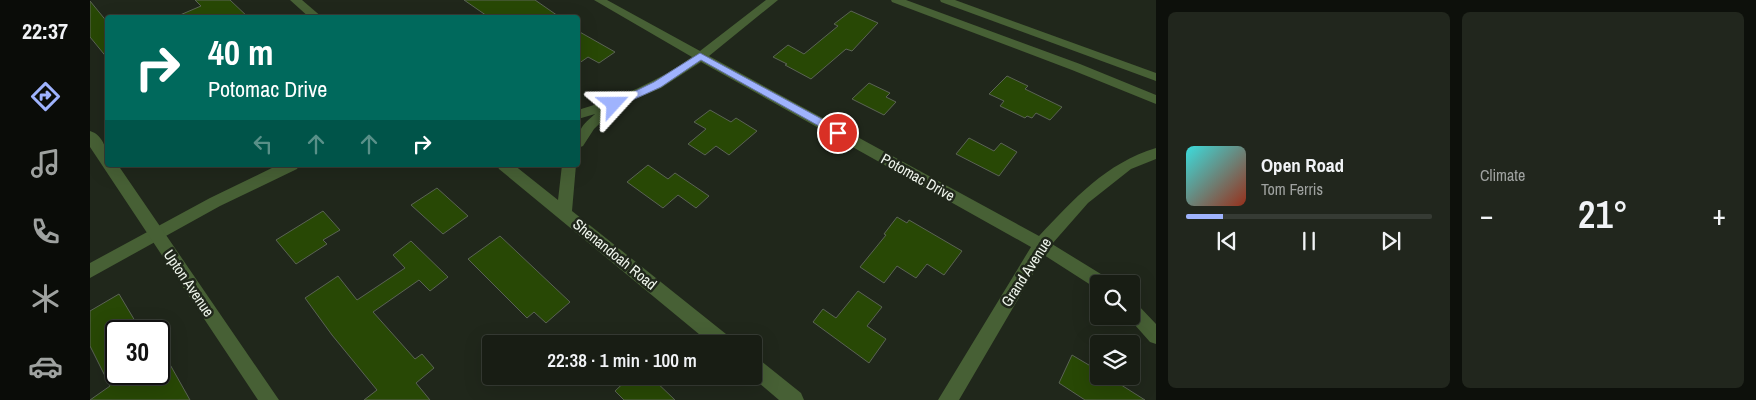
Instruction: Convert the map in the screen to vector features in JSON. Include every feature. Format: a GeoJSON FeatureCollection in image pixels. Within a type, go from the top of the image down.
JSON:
{"type":"FeatureCollection","features":[{"type":"Feature","properties":{"kind":"street"},"geometry":{"type":"LineString","coordinates":[[295,0],[314,15]]}},
{"type":"Feature","properties":{"kind":"street","name":"Potomac Drive"},"geometry":{"type":"LineString","coordinates":[[599,0],[1040,245],[1090,276]]}},
{"type":"Feature","properties":{"kind":"street"},"geometry":{"type":"LineString","coordinates":[[580,113],[614,104],[657,85],[700,56],[773,0]]}},
{"type":"Feature","properties":{"kind":"street"},"geometry":{"type":"LineString","coordinates":[[896,0],[1076,67],[1156,100]]}},
{"type":"Feature","properties":{"kind":"street"},"geometry":{"type":"LineString","coordinates":[[944,0],[1156,77]]}},
{"type":"Feature","properties":{"kind":"street"},"geometry":{"type":"LineString","coordinates":[[580,140],[589,126],[614,104]]}},
{"type":"Feature","properties":{"kind":"street"},"geometry":{"type":"LineString","coordinates":[[90,136],[105,158]]}},
{"type":"Feature","properties":{"kind":"street","name":"Grand Avenue"},"geometry":{"type":"LineString","coordinates":[[948,400],[1040,245],[1083,199],[1126,165],[1156,153]]}},
{"type":"Feature","properties":{"kind":"street","name":"Upton Avenue"},"geometry":{"type":"LineString","coordinates":[[111,167],[269,400]]}},
{"type":"Feature","properties":{"kind":"street"},"geometry":{"type":"LineString","coordinates":[[90,271],[273,167]]}},
{"type":"Feature","properties":{"kind":"street"},"geometry":{"type":"LineString","coordinates":[[191,213],[287,167]]}},
{"type":"Feature","properties":{"kind":"street","name":"Shenandoah Road"},"geometry":{"type":"LineString","coordinates":[[506,167],[714,335]]}},
{"type":"Feature","properties":{"kind":"street"},"geometry":{"type":"LineString","coordinates":[[564,213],[569,167]]}},
{"type":"Feature","properties":{"kind":"street"},"geometry":{"type":"LineString","coordinates":[[1140,319],[1156,336]]}},
{"type":"Feature","properties":{"kind":"street"},"geometry":{"type":"LineString","coordinates":[[762,374],[794,400]]}},
{"type":"Feature","properties":{"kind":"building"},"geometry":{"type":"Polygon","coordinates":[[[195,0],[230,0],[246,15],[180,15],[201,6],[195,0]]]}},
{"type":"Feature","properties":{"kind":"building"},"geometry":{"type":"Polygon","coordinates":[[[464,0],[535,0],[557,15],[486,15],[464,0]]]}},
{"type":"Feature","properties":{"kind":"building"},"geometry":{"type":"Polygon","coordinates":[[[90,1],[105,19],[105,55],[90,37],[90,1]]]}},
{"type":"Feature","properties":{"kind":"building"},"geometry":{"type":"Polygon","coordinates":[[[851,11],[878,23],[852,51],[846,49],[811,79],[773,57],[788,45],[804,54],[838,26],[834,24],[851,11]]]}},
{"type":"Feature","properties":{"kind":"building"},"geometry":{"type":"Polygon","coordinates":[[[580,32],[615,52],[599,63],[588,57],[580,63],[580,32]]]}},
{"type":"Feature","properties":{"kind":"building"},"geometry":{"type":"Polygon","coordinates":[[[1007,76],[1028,86],[1025,89],[1062,107],[1050,120],[1036,113],[1032,118],[1027,116],[1025,118],[1000,106],[1004,101],[989,94],[1007,76]]]}},
{"type":"Feature","properties":{"kind":"building"},"geometry":{"type":"Polygon","coordinates":[[[869,83],[890,93],[886,97],[896,102],[884,115],[852,99],[869,83]]]}},
{"type":"Feature","properties":{"kind":"building"},"geometry":{"type":"Polygon","coordinates":[[[710,110],[731,122],[736,118],[757,131],[729,155],[716,146],[705,155],[688,144],[706,129],[694,122],[710,110]]]}},
{"type":"Feature","properties":{"kind":"building"},"geometry":{"type":"Polygon","coordinates":[[[969,138],[994,151],[1001,143],[1017,152],[999,176],[956,154],[969,138]]]}},
{"type":"Feature","properties":{"kind":"building"},"geometry":{"type":"Polygon","coordinates":[[[648,165],[668,179],[675,173],[709,196],[696,208],[678,195],[663,208],[627,182],[648,165]]]}},
{"type":"Feature","properties":{"kind":"building"},"geometry":{"type":"Polygon","coordinates":[[[437,188],[468,216],[443,234],[411,205],[437,188]]]}},
{"type":"Feature","properties":{"kind":"building"},"geometry":{"type":"Polygon","coordinates":[[[323,211],[340,230],[323,240],[327,244],[296,264],[276,240],[323,211]]]}},
{"type":"Feature","properties":{"kind":"building"},"geometry":{"type":"Polygon","coordinates":[[[897,217],[907,223],[909,220],[962,251],[944,275],[927,264],[916,278],[897,266],[884,283],[860,267],[886,235],[884,234],[897,217]]]}},
{"type":"Feature","properties":{"kind":"building"},"geometry":{"type":"Polygon","coordinates":[[[500,236],[570,302],[546,323],[534,312],[527,318],[468,259],[500,236]]]}},
{"type":"Feature","properties":{"kind":"building"},"geometry":{"type":"Polygon","coordinates":[[[411,241],[448,277],[430,291],[419,280],[373,312],[415,359],[422,354],[434,368],[416,383],[430,400],[364,400],[377,390],[332,335],[305,298],[338,276],[357,300],[405,268],[393,255],[411,241]]]}},
{"type":"Feature","properties":{"kind":"building"},"geometry":{"type":"Polygon","coordinates":[[[858,291],[882,307],[867,326],[886,339],[869,363],[813,322],[823,309],[836,318],[858,291]]]}},
{"type":"Feature","properties":{"kind":"building"},"geometry":{"type":"Polygon","coordinates":[[[119,294],[134,320],[105,320],[105,376],[90,346],[90,311],[119,294]]]}},
{"type":"Feature","properties":{"kind":"building"},"geometry":{"type":"Polygon","coordinates":[[[1072,355],[1090,366],[1090,385],[1121,385],[1145,400],[1085,400],[1059,383],[1072,355]]]}},
{"type":"Feature","properties":{"kind":"building"},"geometry":{"type":"Polygon","coordinates":[[[170,365],[190,400],[90,400],[110,386],[170,385],[170,365]]]}},
{"type":"Feature","properties":{"kind":"building"},"geometry":{"type":"Polygon","coordinates":[[[621,385],[659,385],[675,400],[624,400],[615,391],[621,385]]]}},
{"type":"Feature","properties":{"kind":"route"},"geometry":{"type":"LineString","coordinates":[[614,104],[657,85],[700,56],[838,133]]}}]}
